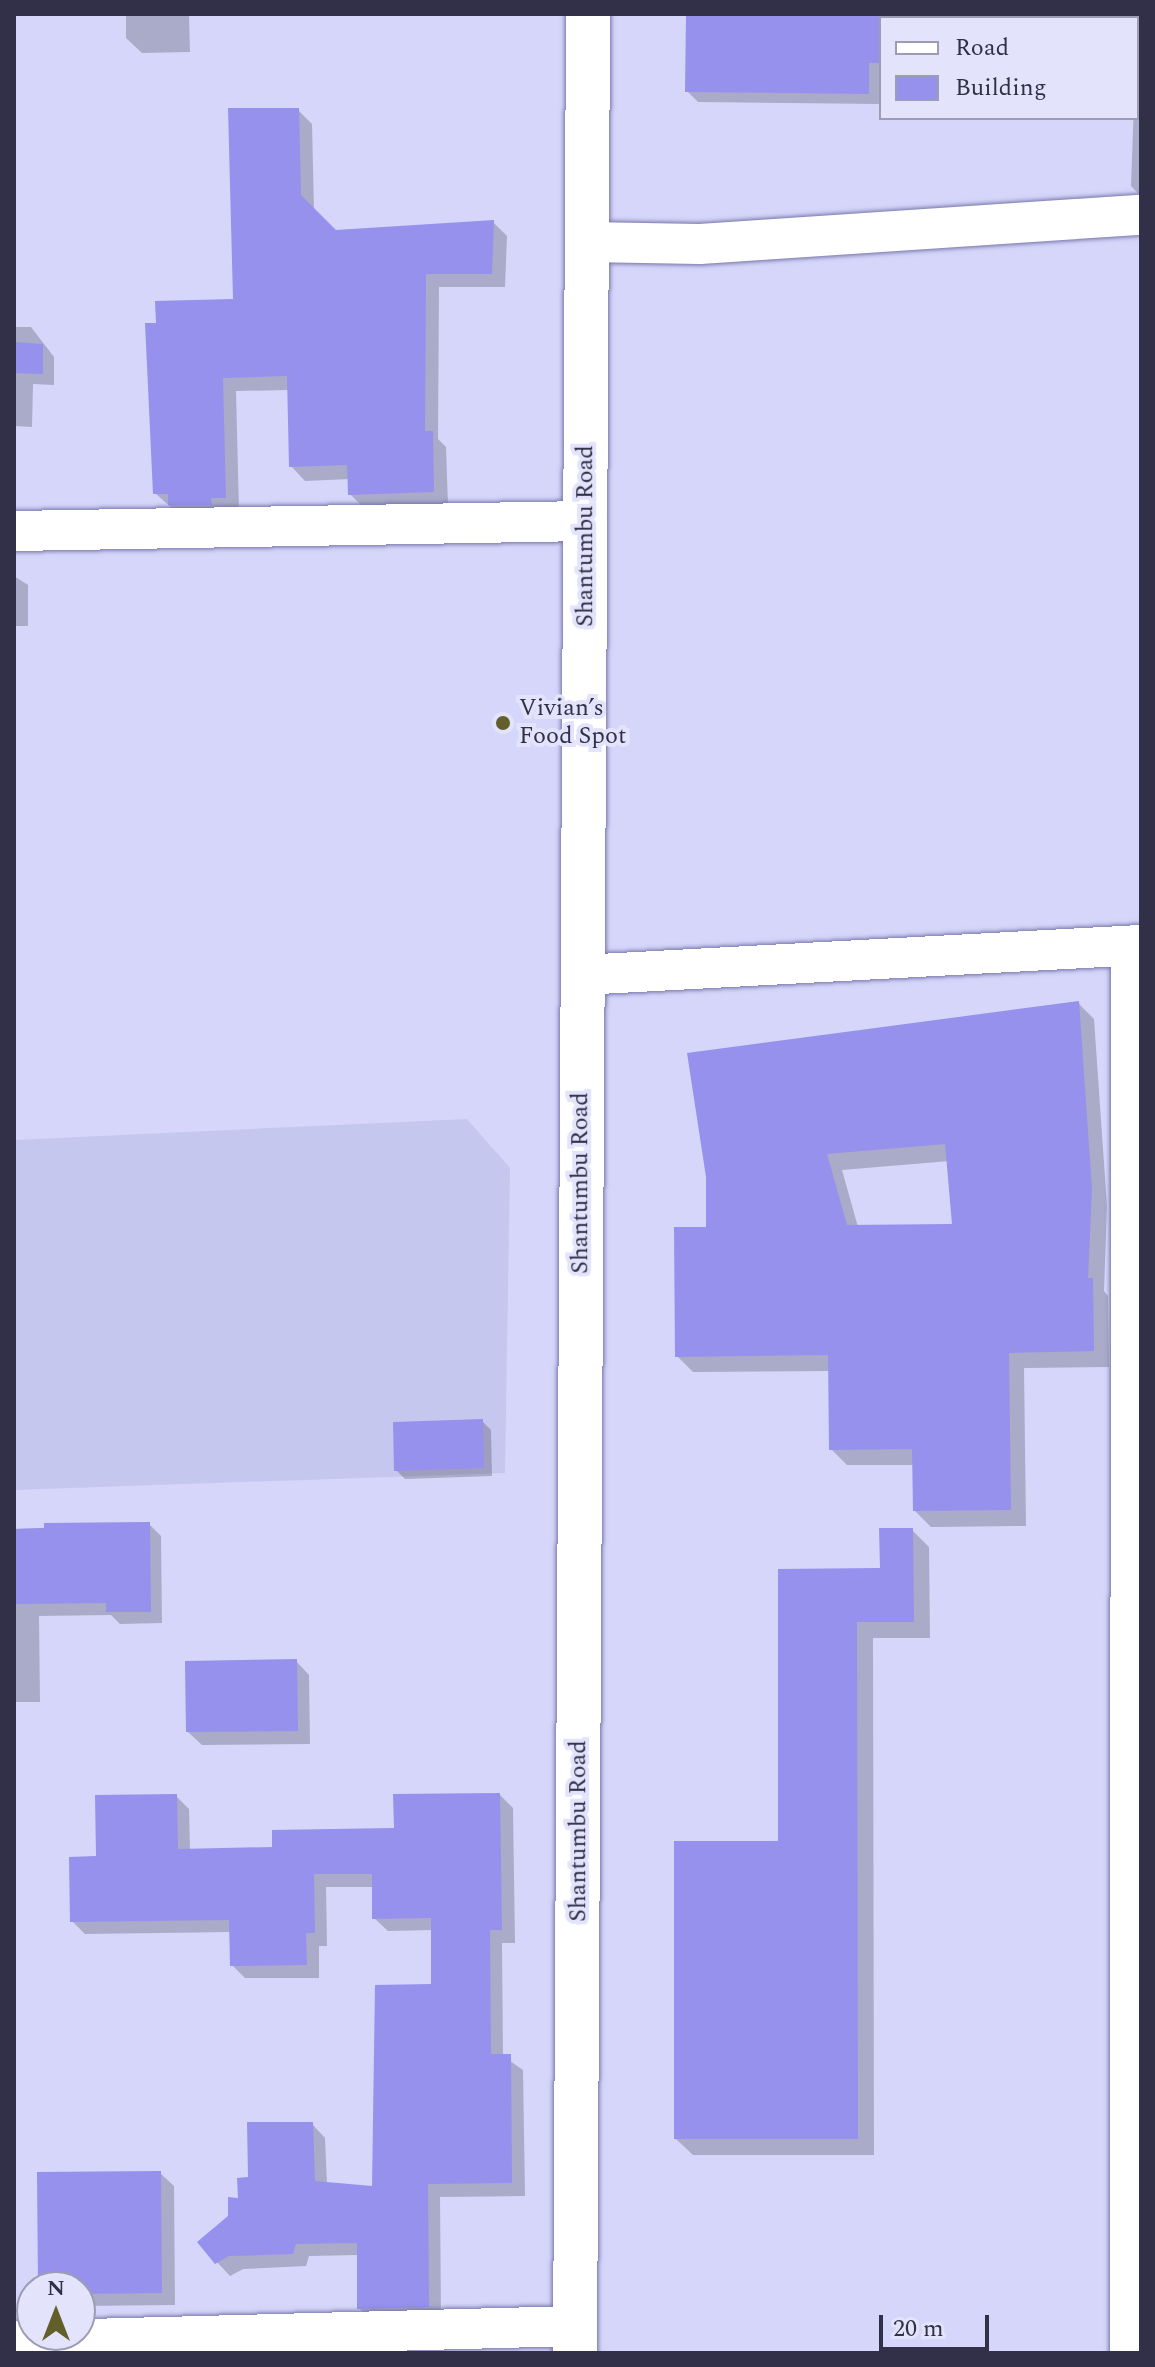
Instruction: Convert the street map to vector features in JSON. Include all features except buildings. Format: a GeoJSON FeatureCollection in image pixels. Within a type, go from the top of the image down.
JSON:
{"type":"FeatureCollection","features":[{"type":"Feature","properties":{"kind":"street","name":"Shantumbu Road"},"geometry":{"type":"LineString","coordinates":[[575,2339],[588,14]]}},
{"type":"Feature","properties":{"kind":"street"},"geometry":{"type":"LineString","coordinates":[[587,242],[700,244],[1141,215]]}},
{"type":"Feature","properties":{"kind":"street"},"geometry":{"type":"LineString","coordinates":[[14,531],[586,521]]}},
{"type":"Feature","properties":{"kind":"street"},"geometry":{"type":"LineString","coordinates":[[581,975],[1136,945],[1130,2353]]}},
{"type":"Feature","properties":{"kind":"street"},"geometry":{"type":"LineString","coordinates":[[14,2341],[575,2339]]}},
{"type":"Feature","properties":{"kind":"shaded area"},"geometry":{"type":"Polygon","coordinates":[[[467,1119],[510,1168],[505,1473],[14,1490],[14,1140],[467,1119]]]}},
{"type":"Feature","properties":{"kind":"place","name":"Vivian’s Food Spot"},"geometry":{"type":"Point","coordinates":[503,723]}}]}
